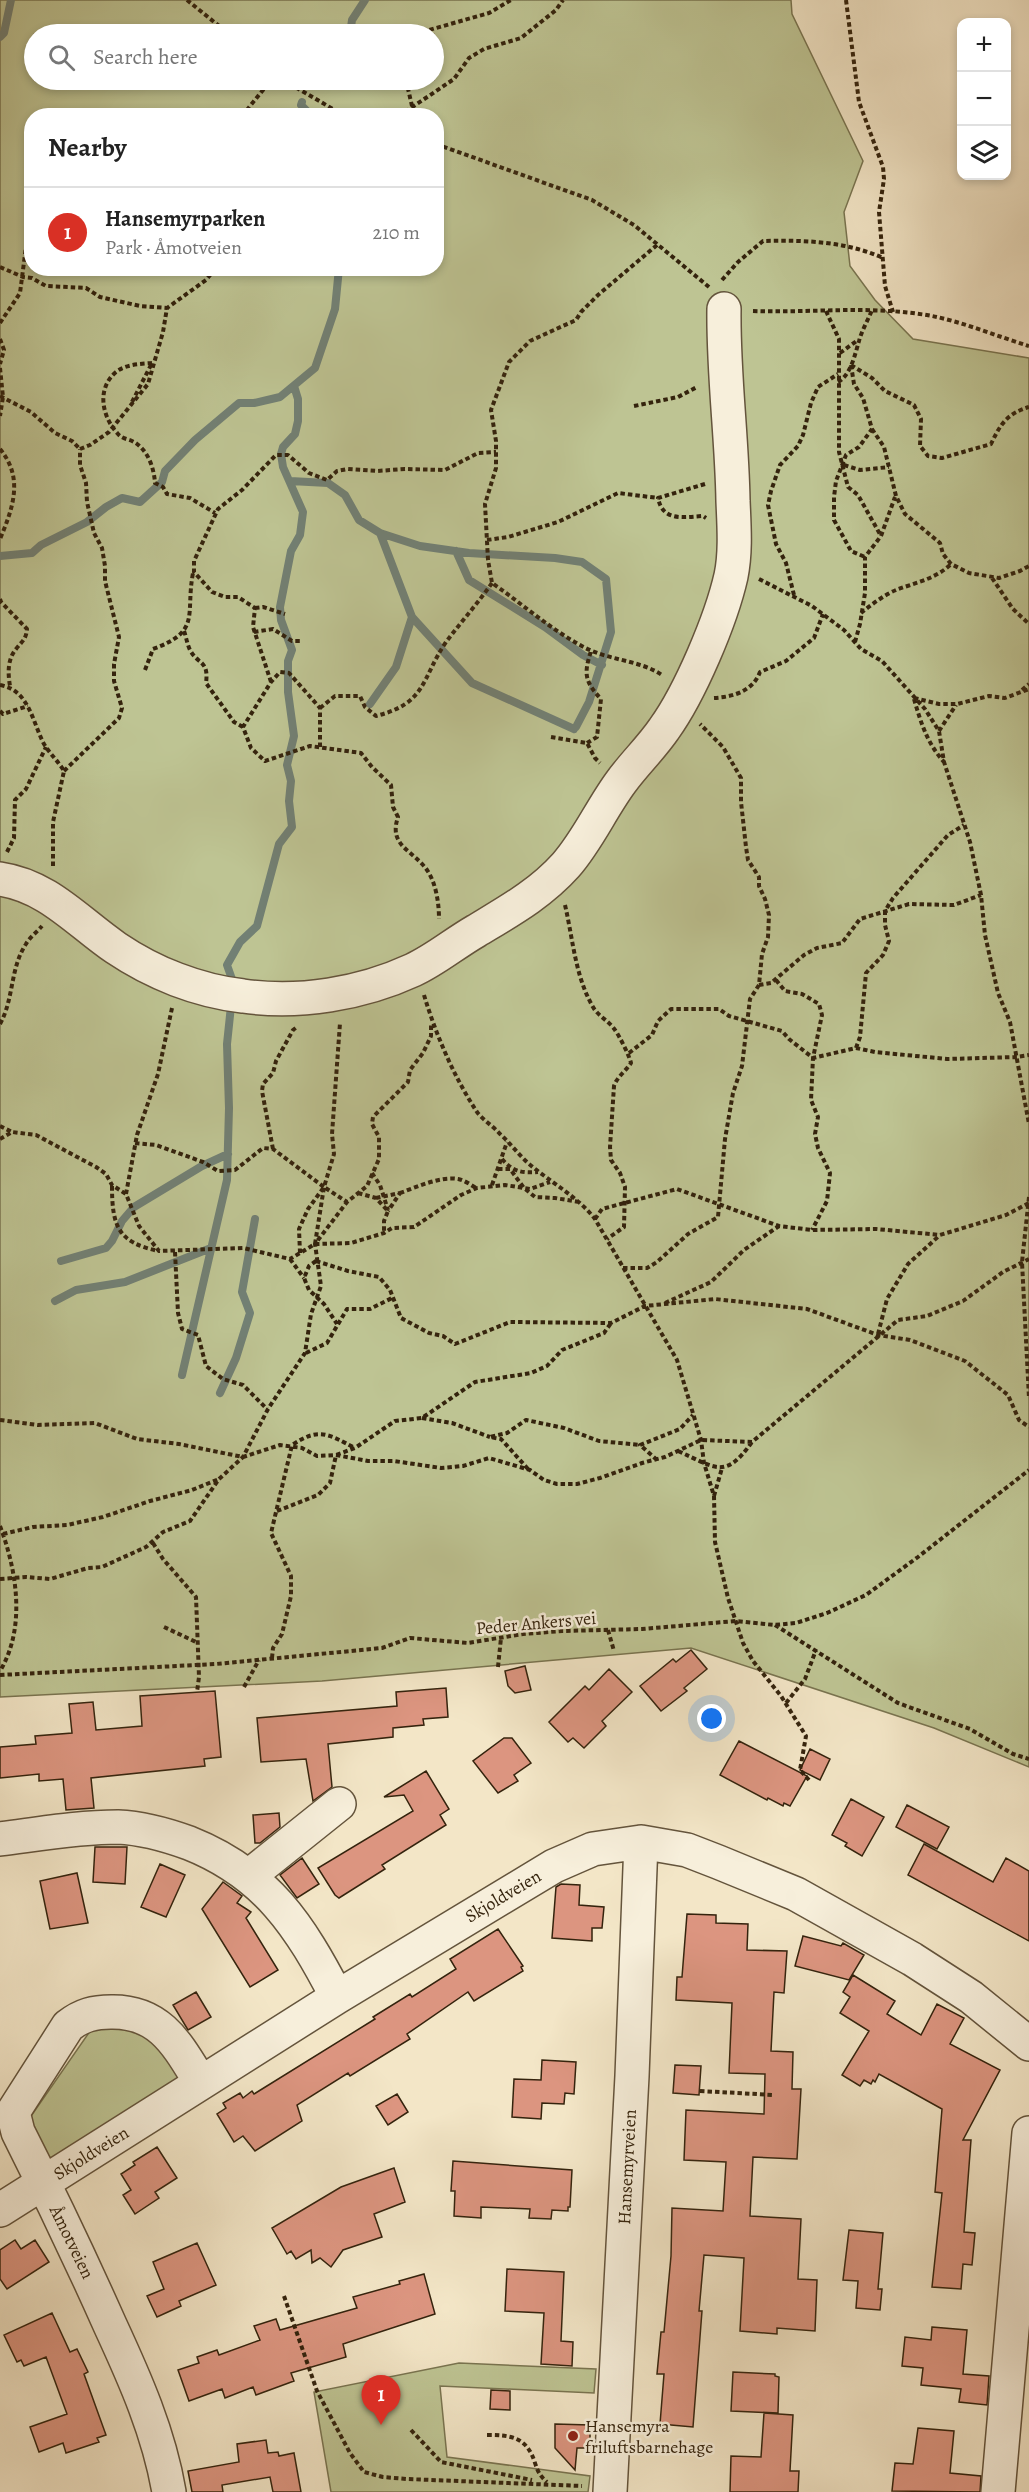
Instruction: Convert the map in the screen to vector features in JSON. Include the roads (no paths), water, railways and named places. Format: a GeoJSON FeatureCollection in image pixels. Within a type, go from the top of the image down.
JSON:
{"type":"FeatureCollection","features":[{"type":"Feature","properties":{"kind":"street"},"geometry":{"type":"LineString","coordinates":[[2,879],[32,888],[62,904],[116,948],[178,981],[239,996],[264,999],[305,998],[352,991],[416,969],[526,902],[567,864],[621,782],[663,730],[683,696],[713,631],[731,574],[734,506],[718,299]]}},
{"type":"Feature","properties":{"kind":"street"},"geometry":{"type":"LineString","coordinates":[[249,1876],[339,1804]]}},
{"type":"Feature","properties":{"kind":"street"},"geometry":{"type":"LineString","coordinates":[[0,1839],[93,1828],[145,1830],[174,1838],[224,1858],[270,1894],[294,1923],[315,1954],[337,1997]]}},
{"type":"Feature","properties":{"kind":"street","name":"Skjoldveien"},"geometry":{"type":"LineString","coordinates":[[0,2210],[337,1997],[572,1856],[616,1844],[641,1842],[687,1850],[796,1894],[912,1959],[970,1997],[1029,2044]]}},
{"type":"Feature","properties":{"kind":"street","name":"Hansemyrveien"},"geometry":{"type":"LineString","coordinates":[[610,2492],[632,2076],[641,1842]]}},
{"type":"Feature","properties":{"kind":"street","name":"Åmotveien"},"geometry":{"type":"LineString","coordinates":[[169,2492],[159,2443],[140,2392],[92,2283],[18,2132],[13,2112],[68,2026],[78,2018],[95,2012],[119,2012],[152,2020],[178,2045],[201,2083]]}},
{"type":"Feature","properties":{"kind":"street"},"geometry":{"type":"LineString","coordinates":[[998,2492],[1029,2133]]}},
{"type":"Feature","properties":{"kind":"waterway"},"geometry":{"type":"LineString","coordinates":[[0,37],[4,33],[11,0]]}},
{"type":"Feature","properties":{"kind":"waterway"},"geometry":{"type":"LineString","coordinates":[[351,24],[365,0]]}},
{"type":"Feature","properties":{"kind":"waterway"},"geometry":{"type":"LineString","coordinates":[[302,102],[301,105],[304,108]]}},
{"type":"Feature","properties":{"kind":"waterway"},"geometry":{"type":"LineString","coordinates":[[0,556],[32,553],[41,545],[87,522],[122,498],[140,502],[162,482],[165,471],[195,440],[239,403],[254,403],[280,397],[315,368],[335,309],[338,276]]}},
{"type":"Feature","properties":{"kind":"waterway"},"geometry":{"type":"LineString","coordinates":[[233,982],[227,965],[240,942],[257,926],[279,844],[292,827],[289,801],[291,781],[287,765],[294,736],[288,692],[288,661],[292,650],[281,620],[280,607],[291,551],[300,535],[303,512],[283,467],[281,454],[283,447],[295,434],[298,421],[298,399],[294,386]]}},
{"type":"Feature","properties":{"kind":"waterway"},"geometry":{"type":"LineString","coordinates":[[290,481],[328,483],[345,495],[359,520],[380,533],[420,546],[469,553],[555,558],[582,562],[606,579],[611,632],[589,702],[576,727]]}},
{"type":"Feature","properties":{"kind":"waterway"},"geometry":{"type":"LineString","coordinates":[[380,533],[412,617],[472,683],[574,729]]}},
{"type":"Feature","properties":{"kind":"waterway"},"geometry":{"type":"LineString","coordinates":[[456,551],[469,580],[545,627],[583,655],[602,665]]}},
{"type":"Feature","properties":{"kind":"waterway"},"geometry":{"type":"LineString","coordinates":[[370,704],[396,667],[412,617]]}},
{"type":"Feature","properties":{"kind":"waterway"},"geometry":{"type":"LineString","coordinates":[[182,1375],[227,1180],[229,1108],[227,1044],[231,1006]]}},
{"type":"Feature","properties":{"kind":"waterway"},"geometry":{"type":"LineString","coordinates":[[61,1261],[106,1248],[122,1221],[134,1207],[202,1166],[228,1154]]}},
{"type":"Feature","properties":{"kind":"waterway"},"geometry":{"type":"LineString","coordinates":[[220,1393],[236,1358],[250,1313],[242,1292],[255,1219]]}},
{"type":"Feature","properties":{"kind":"waterway"},"geometry":{"type":"LineString","coordinates":[[55,1301],[76,1290],[125,1282],[211,1248]]}},
{"type":"Feature","properties":{"kind":"place","name":"Hansemyrparken"},"geometry":{"type":"Point","coordinates":[381,2425]}},
{"type":"Feature","properties":{"kind":"place","name":"Hansemyra friluftsbarnehage"},"geometry":{"type":"Point","coordinates":[573,2436]}}]}
